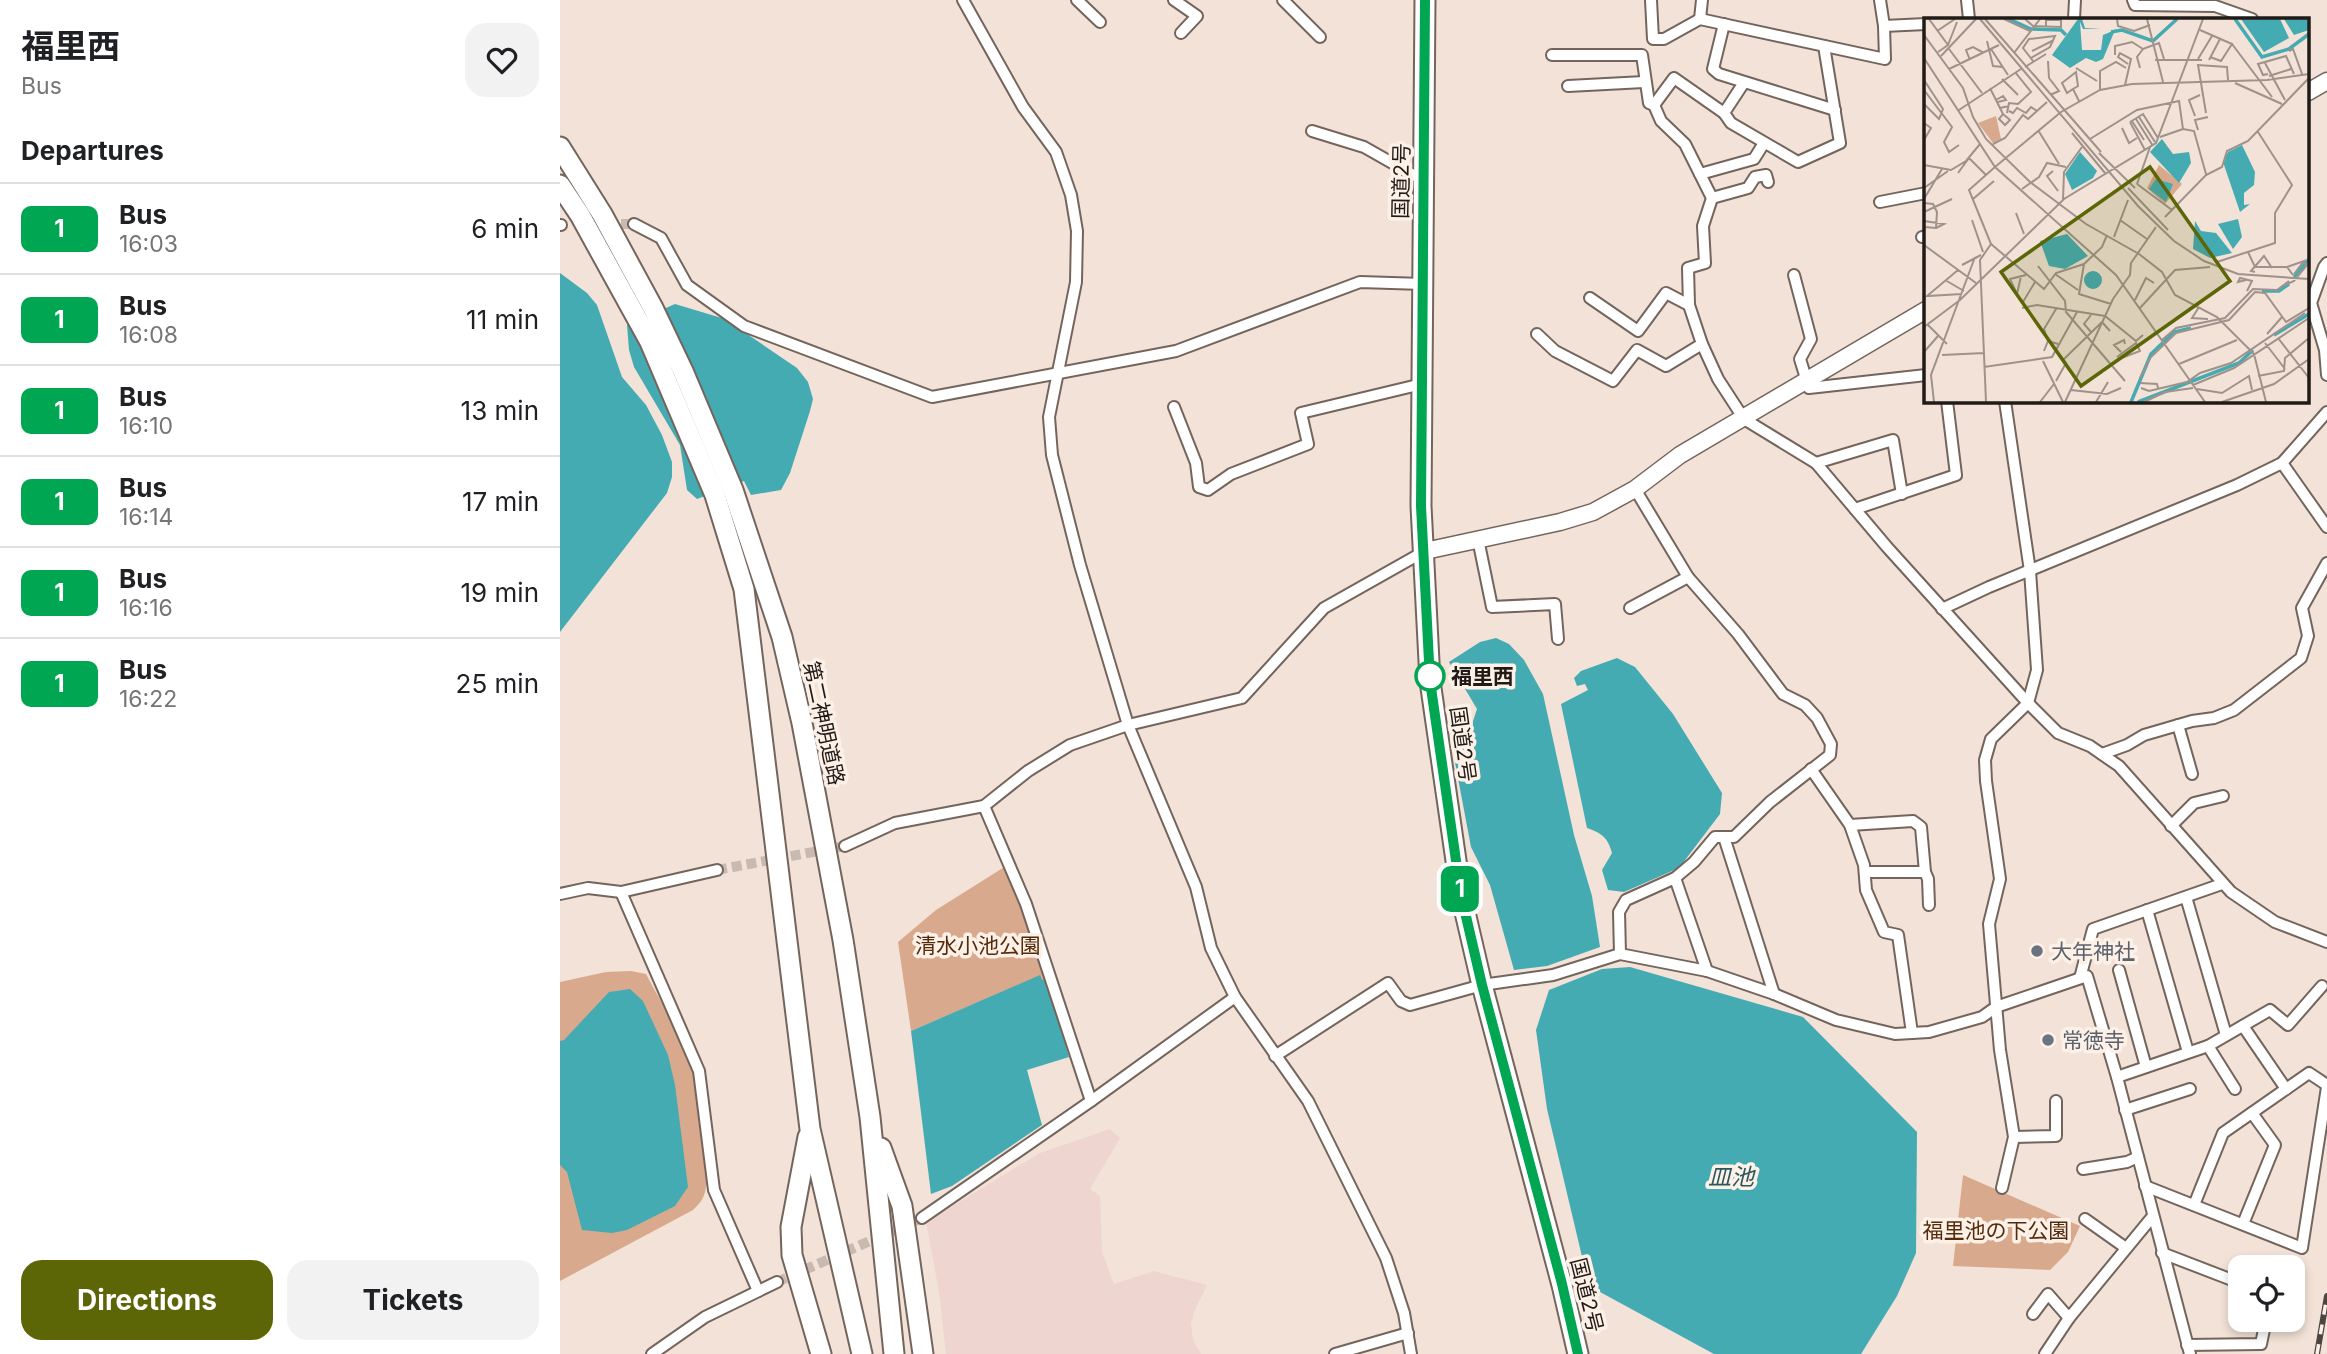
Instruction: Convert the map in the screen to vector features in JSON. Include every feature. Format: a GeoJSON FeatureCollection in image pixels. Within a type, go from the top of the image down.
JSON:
{"type":"FeatureCollection","features":[{"type":"Feature","properties":{"kind":"highway","name":"国道2号"},"geometry":{"type":"LineString","coordinates":[[1425,0],[1421,506],[1430,681],[1461,895],[1578,1354]]}},
{"type":"Feature","properties":{"kind":"highway","name":"第二神明道路"},"geometry":{"type":"LineString","coordinates":[[560,147],[602,214],[724,492],[782,637],[802,723],[843,940],[870,1117],[894,1354]]}},
{"type":"Feature","properties":{"kind":"highway","name":"第二神明道路"},"geometry":{"type":"LineString","coordinates":[[560,185],[645,312]]}},
{"type":"Feature","properties":{"kind":"highway","name":"第二神明道路"},"geometry":{"type":"LineString","coordinates":[[724,492],[749,620],[810,1129],[862,1354]]}},
{"type":"Feature","properties":{"kind":"highway"},"geometry":{"type":"LineString","coordinates":[[870,1117],[902,1206],[923,1354]]}},
{"type":"Feature","properties":{"kind":"highway"},"geometry":{"type":"LineString","coordinates":[[810,1129],[791,1227],[792,1255],[821,1354]]}},
{"type":"Feature","properties":{"kind":"street"},"geometry":{"type":"LineString","coordinates":[[963,0],[1023,107],[1056,152],[1071,195],[1077,231],[1076,282],[1049,417],[1052,455],[1080,565],[1128,725],[1196,887],[1212,948],[1235,997],[1308,1101],[1386,1258],[1408,1333],[1411,1354]]}},
{"type":"Feature","properties":{"kind":"street"},"geometry":{"type":"LineString","coordinates":[[1077,0],[1100,22]]}},
{"type":"Feature","properties":{"kind":"street"},"geometry":{"type":"LineString","coordinates":[[1174,0],[1197,16],[1181,33]]}},
{"type":"Feature","properties":{"kind":"street"},"geometry":{"type":"LineString","coordinates":[[1283,0],[1320,37]]}},
{"type":"Feature","properties":{"kind":"street"},"geometry":{"type":"LineString","coordinates":[[1651,0],[1653,39],[1642,55],[1649,103],[1654,106],[1661,121],[1685,144],[1712,198],[1703,226],[1705,263],[1688,268],[1689,305],[1702,344],[1718,379],[1744,419],[1816,463],[2028,704],[2058,733],[2090,746],[2119,766],[2222,884],[2275,922],[2327,942]]}},
{"type":"Feature","properties":{"kind":"street"},"geometry":{"type":"LineString","coordinates":[[1700,19],[1702,0]]}},
{"type":"Feature","properties":{"kind":"street"},"geometry":{"type":"LineString","coordinates":[[1653,39],[1664,39],[1700,19],[1885,59],[1880,0]]}},
{"type":"Feature","properties":{"kind":"street"},"geometry":{"type":"LineString","coordinates":[[1967,0],[1969,18]]}},
{"type":"Feature","properties":{"kind":"street"},"geometry":{"type":"LineString","coordinates":[[2075,1],[2088,0]]}},
{"type":"Feature","properties":{"kind":"street"},"geometry":{"type":"LineString","coordinates":[[2133,0],[2135,5],[2215,6],[2249,18]]}},
{"type":"Feature","properties":{"kind":"street"},"geometry":{"type":"LineString","coordinates":[[1724,24],[1713,69],[1719,75],[1835,110]]}},
{"type":"Feature","properties":{"kind":"street"},"geometry":{"type":"LineString","coordinates":[[1884,26],[1924,24]]}},
{"type":"Feature","properties":{"kind":"street"},"geometry":{"type":"LineString","coordinates":[[1654,106],[1674,78],[1724,113],[1731,122],[1798,162],[1840,143],[1824,46]]}},
{"type":"Feature","properties":{"kind":"street"},"geometry":{"type":"LineString","coordinates":[[1552,55],[1642,55]]}},
{"type":"Feature","properties":{"kind":"street"},"geometry":{"type":"LineString","coordinates":[[2310,91],[2327,81]]}},
{"type":"Feature","properties":{"kind":"street"},"geometry":{"type":"LineString","coordinates":[[1568,86],[1644,82]]}},
{"type":"Feature","properties":{"kind":"street"},"geometry":{"type":"LineString","coordinates":[[1724,113],[1743,84]]}},
{"type":"Feature","properties":{"kind":"street"},"geometry":{"type":"LineString","coordinates":[[1312,131],[1364,147],[1424,181]]}},
{"type":"Feature","properties":{"kind":"street"},"geometry":{"type":"LineString","coordinates":[[1700,174],[1754,159],[1764,143]]}},
{"type":"Feature","properties":{"kind":"street"},"geometry":{"type":"LineString","coordinates":[[1712,198],[1748,188],[1755,177],[1766,175],[1768,182]]}},
{"type":"Feature","properties":{"kind":"street"},"geometry":{"type":"LineString","coordinates":[[1880,202],[1924,193]]}},
{"type":"Feature","properties":{"kind":"street"},"geometry":{"type":"LineString","coordinates":[[634,224],[661,238],[687,285],[744,326],[932,397],[1176,351],[1360,282],[1423,284]]}},
{"type":"Feature","properties":{"kind":"street"},"geometry":{"type":"LineString","coordinates":[[2327,263],[2323,267],[2310,309],[2325,351],[2327,375]]}},
{"type":"Feature","properties":{"kind":"street"},"geometry":{"type":"LineString","coordinates":[[1794,275],[1811,339],[1800,359],[1808,388],[1924,375]]}},
{"type":"Feature","properties":{"kind":"street"},"geometry":{"type":"LineString","coordinates":[[1590,298],[1638,331],[1666,293],[1689,305]]}},
{"type":"Feature","properties":{"kind":"street"},"geometry":{"type":"LineString","coordinates":[[845,846],[895,823],[985,806],[1028,771],[1070,745],[1128,725],[1242,698],[1324,608],[1425,551],[1560,522],[1593,512],[1635,489],[1680,455],[1924,311]]}},
{"type":"Feature","properties":{"kind":"street"},"geometry":{"type":"LineString","coordinates":[[1537,334],[1555,351],[1613,381],[1637,350],[1665,366],[1702,344]]}},
{"type":"Feature","properties":{"kind":"street"},"geometry":{"type":"LineString","coordinates":[[1174,407],[1196,463],[1199,487],[1208,490],[1231,474],[1308,444],[1301,413],[1422,384]]}},
{"type":"Feature","properties":{"kind":"street"},"geometry":{"type":"LineString","coordinates":[[1855,509],[1956,475],[1947,402]]}},
{"type":"Feature","properties":{"kind":"street"},"geometry":{"type":"LineString","coordinates":[[2002,1188],[2014,1138],[1996,1007],[1989,924],[2000,879],[1985,760],[1991,739],[2028,704],[2037,670],[2030,571],[2005,402]]}},
{"type":"Feature","properties":{"kind":"street"},"geometry":{"type":"LineString","coordinates":[[1942,609],[2237,485],[2282,463],[2327,412]]}},
{"type":"Feature","properties":{"kind":"street"},"geometry":{"type":"LineString","coordinates":[[1816,463],[1893,440],[1902,494]]}},
{"type":"Feature","properties":{"kind":"street"},"geometry":{"type":"LineString","coordinates":[[2282,463],[2327,527]]}},
{"type":"Feature","properties":{"kind":"street"},"geometry":{"type":"LineString","coordinates":[[1620,954],[1619,912],[1626,900],[1675,878],[1694,862],[1715,837],[1734,837],[1770,802],[1830,755],[1830,744],[1817,718],[1805,705],[1783,694],[1738,634],[1688,577],[1635,489]]}},
{"type":"Feature","properties":{"kind":"street"},"geometry":{"type":"LineString","coordinates":[[1478,538],[1492,607],[1568,602]]}},
{"type":"Feature","properties":{"kind":"street"},"geometry":{"type":"LineString","coordinates":[[2102,754],[2127,745],[2144,735],[2214,718],[2234,710],[2301,658],[2308,636],[2302,608],[2327,563]]}},
{"type":"Feature","properties":{"kind":"street"},"geometry":{"type":"LineString","coordinates":[[1630,608],[1688,577]]}},
{"type":"Feature","properties":{"kind":"street"},"geometry":{"type":"LineString","coordinates":[[1555,604],[1558,639]]}},
{"type":"Feature","properties":{"kind":"street"},"geometry":{"type":"LineString","coordinates":[[2178,725],[2192,774]]}},
{"type":"Feature","properties":{"kind":"street"},"geometry":{"type":"LineString","coordinates":[[1811,769],[1850,824],[1865,872],[1866,890],[1884,932],[1898,935],[1912,1033]]}},
{"type":"Feature","properties":{"kind":"street"},"geometry":{"type":"LineString","coordinates":[[2171,826],[2194,803],[2223,796]]}},
{"type":"Feature","properties":{"kind":"street"},"geometry":{"type":"LineString","coordinates":[[985,806],[1026,904],[1091,1101]]}},
{"type":"Feature","properties":{"kind":"street"},"geometry":{"type":"LineString","coordinates":[[1850,824],[1913,821],[1922,827],[1929,905]]}},
{"type":"Feature","properties":{"kind":"street"},"geometry":{"type":"LineString","coordinates":[[1724,837],[1774,994]]}},
{"type":"Feature","properties":{"kind":"street"},"geometry":{"type":"LineString","coordinates":[[560,894],[588,888],[621,892],[717,870]]}},
{"type":"Feature","properties":{"kind":"street"},"geometry":{"type":"LineString","coordinates":[[1865,872],[1925,872]]}},
{"type":"Feature","properties":{"kind":"street"},"geometry":{"type":"LineString","coordinates":[[1675,878],[1707,971]]}},
{"type":"Feature","properties":{"kind":"street"},"geometry":{"type":"LineString","coordinates":[[2080,978],[2093,929],[2222,884]]}},
{"type":"Feature","properties":{"kind":"street"},"geometry":{"type":"LineString","coordinates":[[621,892],[699,1071],[714,1190],[758,1291]]}},
{"type":"Feature","properties":{"kind":"street"},"geometry":{"type":"LineString","coordinates":[[2186,897],[2226,1035]]}},
{"type":"Feature","properties":{"kind":"street"},"geometry":{"type":"LineString","coordinates":[[2147,910],[2188,1052]]}},
{"type":"Feature","properties":{"kind":"street"},"geometry":{"type":"LineString","coordinates":[[1275,1056],[1388,983],[1401,1001],[1410,1005],[1482,985],[1553,975],[1620,954],[1707,971],[1774,994],[1836,1020],[1895,1034],[1929,1032],[1982,1017],[1996,1007],[2087,976],[2117,1077],[2188,1350],[2261,1344],[2264,1332]]}},
{"type":"Feature","properties":{"kind":"street"},"geometry":{"type":"LineString","coordinates":[[2119,970],[2146,1066]]}},
{"type":"Feature","properties":{"kind":"street"},"geometry":{"type":"LineString","coordinates":[[2117,1077],[2208,1045],[2270,1010],[2288,1025],[2322,986]]}},
{"type":"Feature","properties":{"kind":"street"},"geometry":{"type":"LineString","coordinates":[[922,1217],[1091,1101],[1235,997]]}},
{"type":"Feature","properties":{"kind":"street"},"geometry":{"type":"LineString","coordinates":[[2243,1026],[2286,1089]]}},
{"type":"Feature","properties":{"kind":"street"},"geometry":{"type":"LineString","coordinates":[[2208,1045],[2235,1089]]}},
{"type":"Feature","properties":{"kind":"street"},"geometry":{"type":"LineString","coordinates":[[2146,1186],[2302,1248],[2327,1086],[2309,1073],[2223,1133],[2194,1205]]}},
{"type":"Feature","properties":{"kind":"street"},"geometry":{"type":"LineString","coordinates":[[2125,1110],[2190,1089]]}},
{"type":"Feature","properties":{"kind":"street"},"geometry":{"type":"LineString","coordinates":[[2014,1138],[2056,1136],[2056,1101]]}},
{"type":"Feature","properties":{"kind":"street"},"geometry":{"type":"LineString","coordinates":[[2243,1224],[2275,1145],[2252,1113]]}},
{"type":"Feature","properties":{"kind":"street"},"geometry":{"type":"LineString","coordinates":[[2083,1169],[2127,1162],[2138,1157]]}},
{"type":"Feature","properties":{"kind":"street"},"geometry":{"type":"LineString","coordinates":[[2045,1354],[2069,1318],[2153,1216]]}},
{"type":"Feature","properties":{"kind":"street"},"geometry":{"type":"LineString","coordinates":[[2085,1219],[2126,1248]]}},
{"type":"Feature","properties":{"kind":"street"},"geometry":{"type":"LineString","coordinates":[[2162,1253],[2228,1278]]}},
{"type":"Feature","properties":{"kind":"street"},"geometry":{"type":"LineString","coordinates":[[652,1354],[705,1317],[776,1283]]}},
{"type":"Feature","properties":{"kind":"street"},"geometry":{"type":"LineString","coordinates":[[2034,1314],[2048,1294],[2069,1318]]}},
{"type":"Feature","properties":{"kind":"street"},"geometry":{"type":"LineString","coordinates":[[1335,1354],[1408,1333]]}},
{"type":"Feature","properties":{"kind":"shaded area"},"geometry":{"type":"Polygon","coordinates":[[[1110,1129],[1120,1138],[1090,1189],[1100,1196],[1102,1252],[1114,1284],[1154,1271],[1207,1285],[1191,1324],[1193,1340],[1201,1354],[946,1354],[939,1292],[926,1222],[1040,1153],[1110,1129]]]}},
{"type":"Feature","properties":{"kind":"green space","name":"清水小池公園"},"geometry":{"type":"Polygon","coordinates":[[[1006,866],[1046,979],[1042,981],[1039,976],[911,1031],[898,942],[936,910],[1006,866]]]}},
{"type":"Feature","properties":{"kind":"green space"},"geometry":{"type":"Polygon","coordinates":[[[631,971],[646,974],[688,1058],[706,1143],[705,1192],[693,1210],[560,1281],[560,982],[606,972],[631,971]]]}},
{"type":"Feature","properties":{"kind":"green space","name":"福里池の下公園"},"geometry":{"type":"Polygon","coordinates":[[[1963,1175],[2080,1226],[2068,1252],[2050,1270],[1953,1266],[1963,1175]]]}},
{"type":"Feature","properties":{"kind":"water"},"geometry":{"type":"Polygon","coordinates":[[[560,273],[587,293],[597,305],[622,377],[646,405],[662,435],[672,462],[672,477],[667,493],[560,632],[560,273]]]}},
{"type":"Feature","properties":{"kind":"water"},"geometry":{"type":"Polygon","coordinates":[[[675,304],[725,319],[797,368],[808,382],[813,399],[810,411],[790,473],[781,490],[751,495],[744,481],[697,499],[687,490],[680,445],[634,367],[629,350],[627,325],[675,304]]]}},
{"type":"Feature","properties":{"kind":"water"},"geometry":{"type":"Polygon","coordinates":[[[1496,638],[1509,644],[1524,660],[1543,694],[1574,835],[1592,896],[1600,947],[1547,966],[1514,970],[1490,885],[1471,847],[1454,757],[1469,733],[1477,709],[1449,662],[1480,642],[1496,638]]]}},
{"type":"Feature","properties":{"kind":"water"},"geometry":{"type":"Polygon","coordinates":[[[1617,658],[1635,667],[1673,714],[1722,793],[1720,814],[1679,868],[1624,892],[1608,890],[1602,870],[1612,853],[1604,837],[1587,828],[1561,704],[1588,690],[1585,684],[1577,686],[1574,678],[1581,671],[1617,658]]]}},
{"type":"Feature","properties":{"kind":"water","name":"皿池"},"geometry":{"type":"Polygon","coordinates":[[[1630,967],[1803,1017],[1917,1132],[1916,1253],[1897,1296],[1861,1354],[1714,1354],[1589,1286],[1547,1109],[1536,1030],[1549,990],[1602,969],[1630,967]]]}},
{"type":"Feature","properties":{"kind":"water"},"geometry":{"type":"Polygon","coordinates":[[[1040,975],[1042,980],[1046,979],[1069,1057],[1027,1070],[1042,1125],[952,1186],[931,1194],[911,1031],[1040,975]]]}},
{"type":"Feature","properties":{"kind":"water"},"geometry":{"type":"Polygon","coordinates":[[[630,989],[643,1001],[668,1055],[675,1085],[688,1187],[675,1206],[627,1230],[612,1233],[582,1230],[567,1172],[560,1165],[560,1041],[564,1040],[609,992],[630,989]]]}},
{"type":"Feature","properties":{"kind":"tunnel"},"geometry":{"type":"LineString","coordinates":[[606,224],[634,224]]}},
{"type":"Feature","properties":{"kind":"tunnel"},"geometry":{"type":"LineString","coordinates":[[717,870],[845,846]]}},
{"type":"Feature","properties":{"kind":"tunnel"},"geometry":{"type":"LineString","coordinates":[[777,1282],[922,1218]]}},
{"type":"Feature","properties":{"kind":"railway"},"geometry":{"type":"LineString","coordinates":[[2317,1354],[2327,1296]]}},
{"type":"Feature","properties":{"kind":"bus line","name":"1"},"geometry":{"type":"LineString","coordinates":[[1425,0],[1421,506],[1430,681],[1461,895],[1578,1354]]}},
{"type":"Feature","properties":{"kind":"place","name":"福里西"},"geometry":{"type":"Point","coordinates":[1430,676]}},
{"type":"Feature","properties":{"kind":"place","name":"大年神社"},"geometry":{"type":"Point","coordinates":[2037,951]}},
{"type":"Feature","properties":{"kind":"place","name":"常徳寺"},"geometry":{"type":"Point","coordinates":[2048,1040]}}]}
